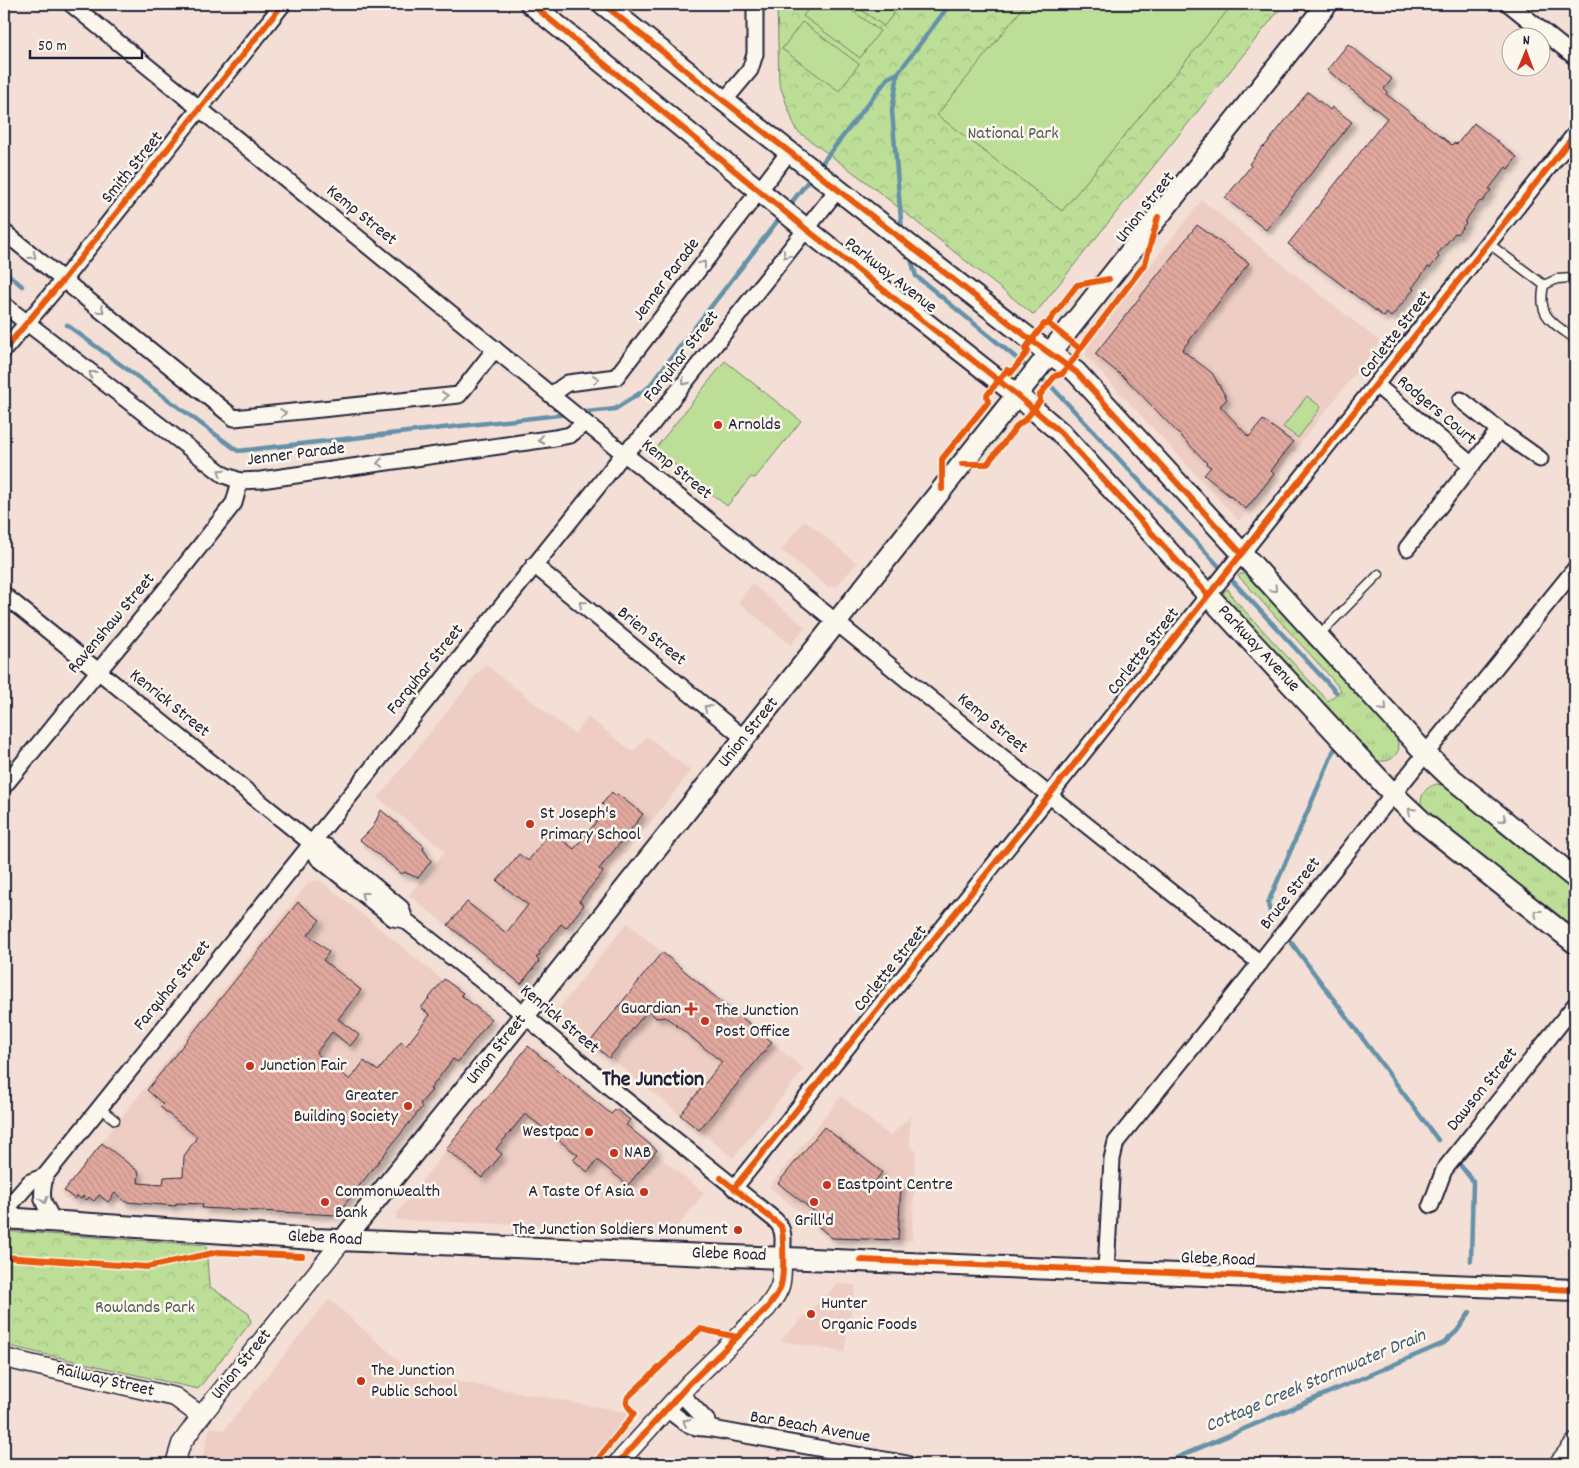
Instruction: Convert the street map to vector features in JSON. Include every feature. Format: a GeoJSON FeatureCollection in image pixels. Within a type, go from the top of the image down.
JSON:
{"type":"FeatureCollection","features":[{"type":"Feature","properties":{"kind":"main road","name":"Parkway Avenue"},"geometry":{"type":"LineString","coordinates":[[531,4],[806,229],[1021,389],[1208,595],[1393,794],[1424,823],[1575,943]]}},
{"type":"Feature","properties":{"kind":"main road","name":"Parkway Avenue"},"geometry":{"type":"LineString","coordinates":[[603,4],[789,152],[1032,340],[1046,358],[1076,372],[1426,754],[1449,776],[1575,878]]}},
{"type":"Feature","properties":{"kind":"main road","name":"Union Street"},"geometry":{"type":"LineString","coordinates":[[343,1240],[745,739],[1327,4]]}},
{"type":"Feature","properties":{"kind":"main road","name":"Glebe Road"},"geometry":{"type":"LineString","coordinates":[[4,1218],[343,1240],[1575,1290]]}},
{"type":"Feature","properties":{"kind":"street","name":"Kemp Street"},"geometry":{"type":"LineString","coordinates":[[70,4],[581,420],[1260,963]]}},
{"type":"Feature","properties":{"kind":"street","name":"Smith Street"},"geometry":{"type":"LineString","coordinates":[[4,350],[63,280],[284,4]]}},
{"type":"Feature","properties":{"kind":"street"},"geometry":{"type":"LineString","coordinates":[[724,101],[750,70],[753,62],[755,54],[755,4]]}},
{"type":"Feature","properties":{"kind":"street"},"geometry":{"type":"LineString","coordinates":[[1509,4],[1575,56]]}},
{"type":"Feature","properties":{"kind":"street","name":"Corlette Street"},"geometry":{"type":"LineString","coordinates":[[734,1188],[1575,134]]}},
{"type":"Feature","properties":{"kind":"street","name":"Jenner Parade"},"geometry":{"type":"LineString","coordinates":[[556,399],[568,383],[616,377],[789,152]]}},
{"type":"Feature","properties":{"kind":"street","name":"Farquhar Street"},"geometry":{"type":"LineString","coordinates":[[4,1212],[30,1182],[45,1176],[624,453],[640,439],[838,190]]}},
{"type":"Feature","properties":{"kind":"street"},"geometry":{"type":"LineString","coordinates":[[4,232],[234,418],[459,395],[495,349]]}},
{"type":"Feature","properties":{"kind":"street","name":"Jenner Parade"},"geometry":{"type":"LineString","coordinates":[[4,306],[224,475],[240,481],[261,480],[555,438],[570,435],[581,420]]}},
{"type":"Feature","properties":{"kind":"street","name":"Rodgers Court"},"geometry":{"type":"LineString","coordinates":[[1376,385],[1472,465]]}},
{"type":"Feature","properties":{"kind":"street","name":"Rodgers Court"},"geometry":{"type":"LineString","coordinates":[[1461,400],[1540,459]]}},
{"type":"Feature","properties":{"kind":"street","name":"Rodgers Court"},"geometry":{"type":"LineString","coordinates":[[1407,548],[1499,430]]}},
{"type":"Feature","properties":{"kind":"street","name":"Ravenshaw Street"},"geometry":{"type":"LineString","coordinates":[[4,786],[171,583],[234,503],[240,481]]}},
{"type":"Feature","properties":{"kind":"street","name":"Brien Street"},"geometry":{"type":"LineString","coordinates":[[534,565],[745,739]]}},
{"type":"Feature","properties":{"kind":"street","name":"Bruce Street"},"geometry":{"type":"LineString","coordinates":[[1106,1270],[1112,1159],[1116,1142],[1393,794],[1573,576]]}},
{"type":"Feature","properties":{"kind":"street","name":"Kenrick Street"},"geometry":{"type":"LineString","coordinates":[[4,595],[311,843],[318,858],[393,918],[405,920],[781,1226],[783,1231],[782,1257]]}},
{"type":"Feature","properties":{"kind":"street","name":"Dawson Street"},"geometry":{"type":"LineString","coordinates":[[1430,1205],[1444,1170],[1575,1005]]}},
{"type":"Feature","properties":{"kind":"street"},"geometry":{"type":"LineString","coordinates":[[45,1176],[42,1200],[54,1222]]}},
{"type":"Feature","properties":{"kind":"street","name":"Union Street"},"geometry":{"type":"LineString","coordinates":[[175,1464],[181,1444],[201,1416],[343,1240]]}},
{"type":"Feature","properties":{"kind":"street"},"geometry":{"type":"LineString","coordinates":[[617,1464],[681,1394],[775,1298],[782,1283],[782,1257]]}},
{"type":"Feature","properties":{"kind":"street","name":"Railway Street"},"geometry":{"type":"LineString","coordinates":[[4,1358],[175,1397],[201,1416]]}},
{"type":"Feature","properties":{"kind":"street"},"geometry":{"type":"LineString","coordinates":[[681,1394],[707,1421],[707,1428]]}},
{"type":"Feature","properties":{"kind":"street","name":"Bar Beach Avenue"},"geometry":{"type":"LineString","coordinates":[[667,1409],[686,1424],[696,1429],[707,1428],[846,1459],[907,1464]]}},
{"type":"Feature","properties":{"kind":"street"},"geometry":{"type":"LineString","coordinates":[[1558,1464],[1575,1443]]}},
{"type":"Feature","properties":{"kind":"lane"},"geometry":{"type":"LineString","coordinates":[[1488,243],[1544,285]]}},
{"type":"Feature","properties":{"kind":"lane"},"geometry":{"type":"LineString","coordinates":[[1544,285],[1557,279],[1572,278],[1575,280]]}},
{"type":"Feature","properties":{"kind":"lane"},"geometry":{"type":"LineString","coordinates":[[1544,285],[1542,296],[1543,310],[1548,319],[1575,339]]}},
{"type":"Feature","properties":{"kind":"lane"},"geometry":{"type":"LineString","coordinates":[[1318,636],[1379,574]]}},
{"type":"Feature","properties":{"kind":"lane"},"geometry":{"type":"LineString","coordinates":[[100,1108],[115,1120]]}},
{"type":"Feature","properties":{"kind":"shaded area"},"geometry":{"type":"Polygon","coordinates":[[[1202,200],[1380,342],[1239,521],[1086,356],[1086,346],[1202,200]]]}},
{"type":"Feature","properties":{"kind":"shaded area"},"geometry":{"type":"Polygon","coordinates":[[[805,520],[857,563],[837,586],[828,587],[781,550],[805,520]]]}},
{"type":"Feature","properties":{"kind":"shaded area"},"geometry":{"type":"Polygon","coordinates":[[[752,584],[805,627],[791,645],[738,602],[752,584]]]}},
{"type":"Feature","properties":{"kind":"shaded area","name":"St Joseph's Primary School"},"geometry":{"type":"Polygon","coordinates":[[[485,664],[574,734],[588,717],[633,752],[647,736],[691,771],[521,986],[409,895],[445,851],[378,798],[485,664]]]}},
{"type":"Feature","properties":{"kind":"shaded area"},"geometry":{"type":"Polygon","coordinates":[[[320,880],[490,1019],[337,1215],[65,1199],[61,1193],[309,882],[320,880]]]}},
{"type":"Feature","properties":{"kind":"shaded area"},"geometry":{"type":"Polygon","coordinates":[[[627,923],[804,1069],[733,1158],[557,1014],[557,1011],[627,923]]]}},
{"type":"Feature","properties":{"kind":"shaded area"},"geometry":{"type":"Polygon","coordinates":[[[532,1052],[704,1193],[675,1230],[397,1220],[396,1214],[522,1053],[532,1052]]]}},
{"type":"Feature","properties":{"kind":"shaded area"},"geometry":{"type":"Polygon","coordinates":[[[841,1096],[890,1136],[910,1117],[910,1146],[916,1151],[912,1241],[832,1238],[769,1187],[841,1096]]]}},
{"type":"Feature","properties":{"kind":"shaded area"},"geometry":{"type":"Polygon","coordinates":[[[837,1284],[856,1285],[844,1352],[780,1341],[837,1284]]]}},
{"type":"Feature","properties":{"kind":"shaded area","name":"The Junction Public School"},"geometry":{"type":"Polygon","coordinates":[[[329,1299],[413,1373],[632,1413],[591,1464],[201,1464],[210,1427],[224,1430],[329,1299]]]}},
{"type":"Feature","properties":{"kind":"green space","name":"National Park"},"geometry":{"type":"Polygon","coordinates":[[[777,4],[1284,4],[1034,315],[865,181],[796,130],[779,83],[777,4]]]}},
{"type":"Feature","properties":{"kind":"green space"},"geometry":{"type":"Polygon","coordinates":[[[812,4],[843,4],[880,31],[860,58],[803,16],[812,4]]]}},
{"type":"Feature","properties":{"kind":"green space"},"geometry":{"type":"Polygon","coordinates":[[[853,4],[901,4],[884,26],[853,4]]]}},
{"type":"Feature","properties":{"kind":"green space"},"geometry":{"type":"Polygon","coordinates":[[[1026,4],[1233,4],[1062,211],[937,115],[1026,4]]]}},
{"type":"Feature","properties":{"kind":"green space"},"geometry":{"type":"Polygon","coordinates":[[[802,22],[859,64],[839,91],[782,49],[802,22]]]}},
{"type":"Feature","properties":{"kind":"green space"},"geometry":{"type":"Polygon","coordinates":[[[725,361],[801,421],[755,478],[751,477],[727,506],[655,449],[725,361]]]}},
{"type":"Feature","properties":{"kind":"green space"},"geometry":{"type":"Polygon","coordinates":[[[1307,396],[1321,407],[1298,438],[1283,427],[1307,396]]]}},
{"type":"Feature","properties":{"kind":"green space"},"geometry":{"type":"Polygon","coordinates":[[[1240,574],[1248,574],[1396,735],[1399,748],[1393,758],[1387,761],[1375,760],[1222,598],[1223,592],[1228,589],[1233,598],[1328,701],[1341,690],[1238,576],[1240,574]]]}},
{"type":"Feature","properties":{"kind":"green space"},"geometry":{"type":"Polygon","coordinates":[[[1432,785],[1447,786],[1575,890],[1575,933],[1422,810],[1421,801],[1424,793],[1432,785]]]}},
{"type":"Feature","properties":{"kind":"green space","name":"Rowlands Park"},"geometry":{"type":"Polygon","coordinates":[[[4,1231],[206,1245],[209,1286],[249,1314],[251,1322],[198,1389],[4,1345],[4,1231]]]}},
{"type":"Feature","properties":{"kind":"building"},"geometry":{"type":"Polygon","coordinates":[[[1348,44],[1392,79],[1384,89],[1387,92],[1386,94],[1452,145],[1454,143],[1457,144],[1474,123],[1517,157],[1508,169],[1506,167],[1489,189],[1491,190],[1482,202],[1480,201],[1464,222],[1466,223],[1437,255],[1439,257],[1430,268],[1428,267],[1412,288],[1414,289],[1391,317],[1387,313],[1384,317],[1288,244],[1387,118],[1327,70],[1348,44]]]}},
{"type":"Feature","properties":{"kind":"building"},"geometry":{"type":"Polygon","coordinates":[[[1308,92],[1330,110],[1332,107],[1352,122],[1266,230],[1225,198],[1251,166],[1249,164],[1263,146],[1308,92]]]}},
{"type":"Feature","properties":{"kind":"building"},"geometry":{"type":"Polygon","coordinates":[[[1197,225],[1249,263],[1182,350],[1212,373],[1227,399],[1220,406],[1249,437],[1263,420],[1293,442],[1271,471],[1274,474],[1246,509],[1204,475],[1211,467],[1206,464],[1126,379],[1095,354],[1197,225]]]}},
{"type":"Feature","properties":{"kind":"building"},"geometry":{"type":"Polygon","coordinates":[[[612,792],[643,814],[599,869],[603,872],[579,901],[584,905],[566,928],[561,924],[539,952],[540,954],[536,958],[539,961],[521,984],[448,925],[467,902],[506,933],[528,905],[497,881],[519,854],[528,861],[551,831],[574,849],[607,809],[602,804],[612,792]]]}},
{"type":"Feature","properties":{"kind":"building"},"geometry":{"type":"Polygon","coordinates":[[[381,810],[424,846],[423,849],[431,861],[418,878],[404,872],[402,874],[360,840],[373,827],[381,810]]]}},
{"type":"Feature","properties":{"kind":"building","name":"Junction Fair"},"geometry":{"type":"Polygon","coordinates":[[[298,902],[320,920],[308,935],[329,952],[323,960],[361,990],[338,1019],[359,1035],[350,1046],[332,1032],[316,1053],[350,1080],[364,1061],[378,1071],[401,1042],[406,1046],[430,1015],[421,1008],[444,979],[463,993],[461,995],[491,1019],[458,1062],[453,1059],[420,1104],[422,1107],[336,1215],[202,1208],[203,1204],[176,1203],[176,1206],[126,1202],[115,1193],[108,1202],[99,1195],[94,1201],[89,1197],[87,1200],[83,1196],[81,1199],[77,1196],[75,1199],[64,1191],[102,1143],[139,1172],[138,1183],[163,1185],[164,1177],[183,1176],[184,1156],[197,1137],[160,1107],[163,1104],[147,1090],[298,902]]]}},
{"type":"Feature","properties":{"kind":"building"},"geometry":{"type":"Polygon","coordinates":[[[662,952],[772,1042],[699,1130],[680,1115],[722,1062],[666,1017],[656,1018],[648,1010],[609,1058],[590,1042],[662,952]]]}},
{"type":"Feature","properties":{"kind":"building"},"geometry":{"type":"Polygon","coordinates":[[[528,1046],[611,1114],[616,1109],[630,1120],[626,1125],[657,1150],[628,1185],[597,1160],[588,1172],[573,1160],[578,1155],[525,1114],[496,1149],[502,1154],[482,1178],[446,1149],[528,1046]]]}},
{"type":"Feature","properties":{"kind":"building","name":"Eastpoint Centre"},"geometry":{"type":"Polygon","coordinates":[[[824,1127],[882,1172],[875,1182],[901,1182],[898,1240],[832,1238],[814,1223],[820,1216],[778,1183],[824,1127]]]}},
{"type":"Feature","properties":{"kind":"waterway","name":"Cottage Creek Stormwater Drain"},"geometry":{"type":"LineString","coordinates":[[902,232],[892,111],[898,73],[950,4]]}},
{"type":"Feature","properties":{"kind":"waterway"},"geometry":{"type":"LineString","coordinates":[[819,167],[888,78],[898,73]]}},
{"type":"Feature","properties":{"kind":"waterway"},"geometry":{"type":"LineString","coordinates":[[788,207],[813,175]]}},
{"type":"Feature","properties":{"kind":"waterway"},"geometry":{"type":"LineString","coordinates":[[578,413],[615,409],[648,388],[782,215]]}},
{"type":"Feature","properties":{"kind":"waterway","name":"Cottage Creek Stormwater Drain"},"geometry":{"type":"LineString","coordinates":[[910,256],[916,276],[1031,370]]}},
{"type":"Feature","properties":{"kind":"waterway"},"geometry":{"type":"LineString","coordinates":[[4,271],[22,286]]}},
{"type":"Feature","properties":{"kind":"waterway"},"geometry":{"type":"LineString","coordinates":[[67,325],[238,451],[568,414]]}},
{"type":"Feature","properties":{"kind":"waterway","name":"Cottage Creek Stormwater Drain"},"geometry":{"type":"LineString","coordinates":[[1039,377],[1052,387],[1336,692]]}},
{"type":"Feature","properties":{"kind":"waterway","name":"Cottage Creek Stormwater Drain"},"geometry":{"type":"LineString","coordinates":[[1272,920],[1268,903],[1334,750]]}},
{"type":"Feature","properties":{"kind":"waterway","name":"Cottage Creek Stormwater Drain"},"geometry":{"type":"LineString","coordinates":[[1291,942],[1438,1140]]}},
{"type":"Feature","properties":{"kind":"waterway","name":"Cottage Creek Stormwater Drain"},"geometry":{"type":"LineString","coordinates":[[1461,1166],[1473,1181],[1471,1261]]}},
{"type":"Feature","properties":{"kind":"waterway","name":"Cottage Creek Stormwater Drain"},"geometry":{"type":"LineString","coordinates":[[1162,1464],[1444,1343],[1457,1331],[1470,1312]]}},
{"type":"Feature","properties":{"kind":"cycle path"},"geometry":{"type":"LineString","coordinates":[[4,350],[63,280],[283,4]]}},
{"type":"Feature","properties":{"kind":"cycle path"},"geometry":{"type":"LineString","coordinates":[[531,4],[806,229],[1017,395],[1060,432],[1208,595]]}},
{"type":"Feature","properties":{"kind":"cycle path"},"geometry":{"type":"LineString","coordinates":[[603,4],[724,101],[1031,340],[1076,372],[1241,553]]}},
{"type":"Feature","properties":{"kind":"cycle path"},"geometry":{"type":"LineString","coordinates":[[734,1188],[1040,807],[1575,134]]}},
{"type":"Feature","properties":{"kind":"cycle path"},"geometry":{"type":"LineString","coordinates":[[962,464],[987,464],[1040,401],[1040,395],[1055,376],[1062,374],[1074,359],[1145,264],[1158,217]]}},
{"type":"Feature","properties":{"kind":"cycle path"},"geometry":{"type":"LineString","coordinates":[[1047,324],[1077,285],[1109,279]]}},
{"type":"Feature","properties":{"kind":"cycle path"},"geometry":{"type":"LineString","coordinates":[[942,489],[942,459],[988,402],[987,395],[1007,370],[1011,373],[1028,351],[1025,349],[1044,324],[1049,324],[1080,349]]}},
{"type":"Feature","properties":{"kind":"cycle path"},"geometry":{"type":"LineString","coordinates":[[617,1464],[689,1384],[767,1308],[780,1288],[783,1265],[781,1226],[721,1178]]}},
{"type":"Feature","properties":{"kind":"cycle path"},"geometry":{"type":"LineString","coordinates":[[4,1257],[147,1267],[218,1252],[302,1256]]}},
{"type":"Feature","properties":{"kind":"cycle path"},"geometry":{"type":"LineString","coordinates":[[860,1260],[1575,1290]]}},
{"type":"Feature","properties":{"kind":"cycle path"},"geometry":{"type":"LineString","coordinates":[[594,1464],[634,1414],[627,1404],[628,1397],[700,1329],[737,1337]]}},
{"type":"Feature","properties":{"kind":"place","name":"Arnolds"},"geometry":{"type":"Point","coordinates":[718,425]}},
{"type":"Feature","properties":{"kind":"place","name":"St Joseph's Primary School"},"geometry":{"type":"Point","coordinates":[530,824]}},
{"type":"Feature","properties":{"kind":"place","name":"Guardian"},"geometry":{"type":"Point","coordinates":[691,1009]}},
{"type":"Feature","properties":{"kind":"place","name":"The Junction Post Office"},"geometry":{"type":"Point","coordinates":[705,1021]}},
{"type":"Feature","properties":{"kind":"place","name":"Junction Fair"},"geometry":{"type":"Point","coordinates":[250,1066]}},
{"type":"Feature","properties":{"kind":"place","name":"Greater Building Society"},"geometry":{"type":"Point","coordinates":[408,1106]}},
{"type":"Feature","properties":{"kind":"place","name":"Westpac"},"geometry":{"type":"Point","coordinates":[589,1132]}},
{"type":"Feature","properties":{"kind":"place","name":"NAB"},"geometry":{"type":"Point","coordinates":[614,1153]}},
{"type":"Feature","properties":{"kind":"place","name":"Eastpoint Centre"},"geometry":{"type":"Point","coordinates":[827,1185]}},
{"type":"Feature","properties":{"kind":"place","name":"A Taste Of Asia"},"geometry":{"type":"Point","coordinates":[644,1192]}},
{"type":"Feature","properties":{"kind":"place","name":"Commonwealth Bank"},"geometry":{"type":"Point","coordinates":[325,1202]}},
{"type":"Feature","properties":{"kind":"place","name":"Grill'd"},"geometry":{"type":"Point","coordinates":[814,1202]}},
{"type":"Feature","properties":{"kind":"place","name":"The Junction Soldiers Monument"},"geometry":{"type":"Point","coordinates":[738,1230]}},
{"type":"Feature","properties":{"kind":"place","name":"Hunter Organic Foods"},"geometry":{"type":"Point","coordinates":[811,1314]}},
{"type":"Feature","properties":{"kind":"place","name":"The Junction Public School"},"geometry":{"type":"Point","coordinates":[361,1381]}},
{"type":"Feature","properties":{"kind":"district","name":"The Junction"},"geometry":{"type":"Point","coordinates":[653,1080]}}]}
